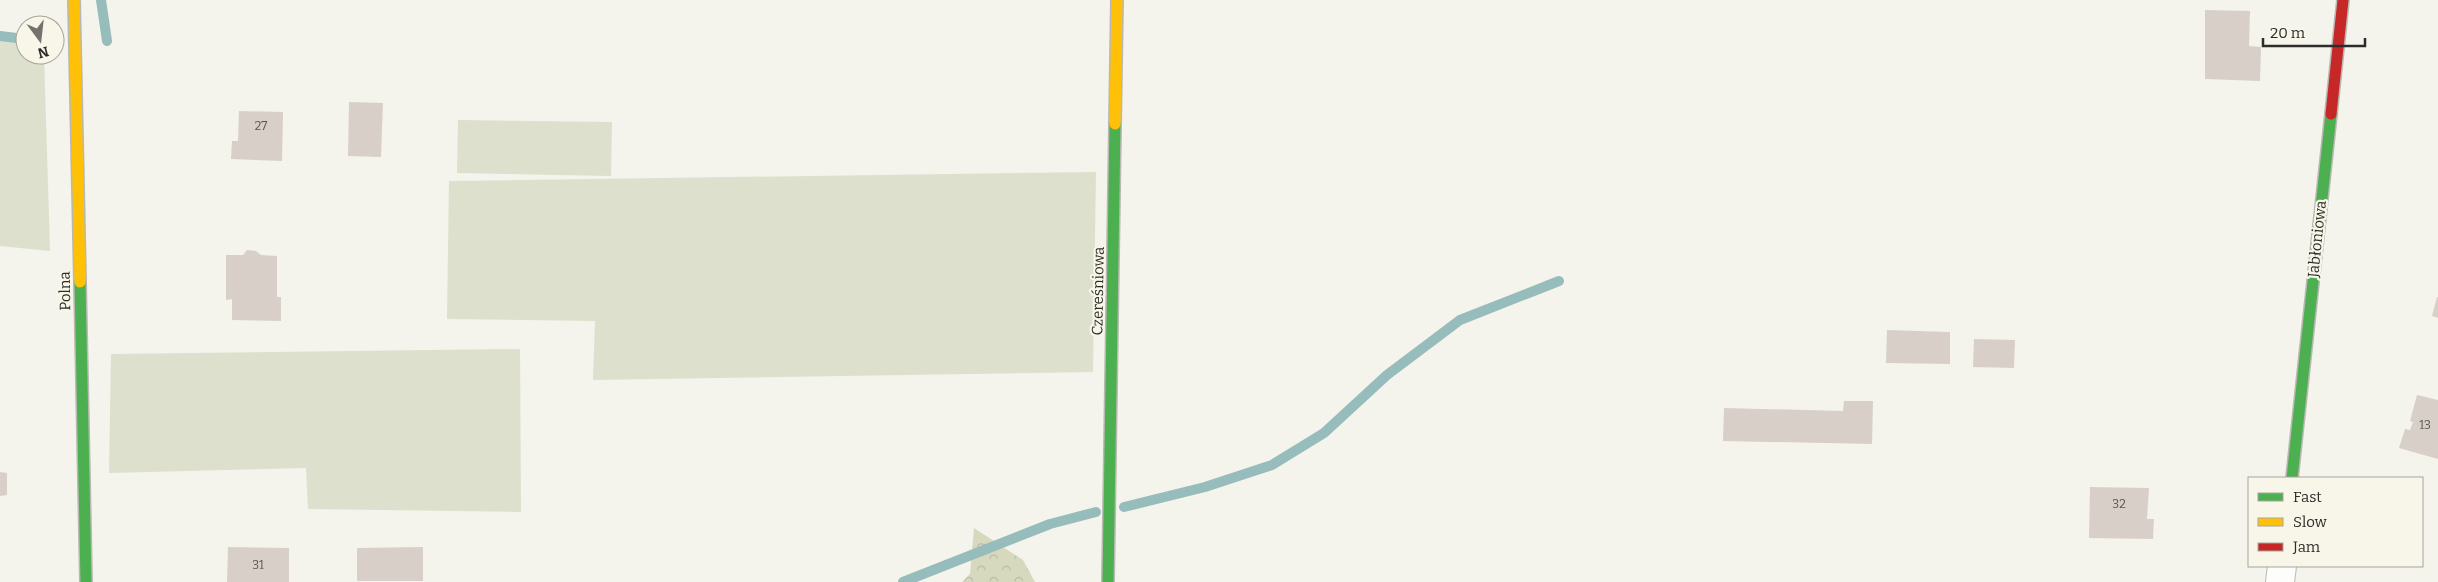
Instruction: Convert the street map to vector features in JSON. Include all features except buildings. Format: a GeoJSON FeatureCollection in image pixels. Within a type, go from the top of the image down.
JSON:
{"type":"FeatureCollection","features":[{"type":"Feature","properties":{"kind":"street","name":"Polna"},"geometry":{"type":"LineString","coordinates":[[74,0],[86,582]]}},
{"type":"Feature","properties":{"kind":"street","name":"Czereśniowa"},"geometry":{"type":"LineString","coordinates":[[1108,582],[1117,0]]}},
{"type":"Feature","properties":{"kind":"street","name":"Jabłoniowa"},"geometry":{"type":"LineString","coordinates":[[2292,477],[2343,0]]}},
{"type":"Feature","properties":{"kind":"street"},"geometry":{"type":"LineString","coordinates":[[2280,582],[2282,567]]}},
{"type":"Feature","properties":{"kind":"green space"},"geometry":{"type":"Polygon","coordinates":[[[0,35],[15,37],[15,65],[44,65],[50,251],[0,246],[0,35]]]}},
{"type":"Feature","properties":{"kind":"green space"},"geometry":{"type":"Polygon","coordinates":[[[458,120],[612,122],[611,176],[457,173],[458,120]]]}},
{"type":"Feature","properties":{"kind":"green space"},"geometry":{"type":"Polygon","coordinates":[[[1096,172],[1093,372],[593,380],[595,321],[447,319],[449,181],[1096,172]]]}},
{"type":"Feature","properties":{"kind":"green space"},"geometry":{"type":"Polygon","coordinates":[[[520,349],[521,512],[308,509],[306,468],[109,473],[111,354],[520,349]]]}},
{"type":"Feature","properties":{"kind":"green space"},"geometry":{"type":"Polygon","coordinates":[[[974,528],[1023,560],[1035,582],[962,582],[970,574],[974,528]]]}},
{"type":"Feature","properties":{"kind":"waterway"},"geometry":{"type":"LineString","coordinates":[[101,0],[107,41]]}},
{"type":"Feature","properties":{"kind":"waterway"},"geometry":{"type":"LineString","coordinates":[[0,36],[15,38]]}},
{"type":"Feature","properties":{"kind":"waterway"},"geometry":{"type":"LineString","coordinates":[[1124,507],[1205,487],[1272,465],[1324,433],[1387,375],[1460,320],[1559,281]]}},
{"type":"Feature","properties":{"kind":"waterway"},"geometry":{"type":"LineString","coordinates":[[903,582],[1050,524],[1096,512]]}},
{"type":"Feature","properties":{"kind":"traffic: fast"},"geometry":{"type":"LineString","coordinates":[[2292,477],[2331,114]]}},
{"type":"Feature","properties":{"kind":"traffic: fast"},"geometry":{"type":"LineString","coordinates":[[1108,582],[1115,124]]}},
{"type":"Feature","properties":{"kind":"traffic: fast"},"geometry":{"type":"LineString","coordinates":[[80,282],[86,582]]}},
{"type":"Feature","properties":{"kind":"traffic: slow"},"geometry":{"type":"LineString","coordinates":[[74,0],[80,282]]}},
{"type":"Feature","properties":{"kind":"traffic: slow"},"geometry":{"type":"LineString","coordinates":[[1115,124],[1117,0]]}},
{"type":"Feature","properties":{"kind":"traffic: jam"},"geometry":{"type":"LineString","coordinates":[[2331,114],[2343,0]]}}]}
